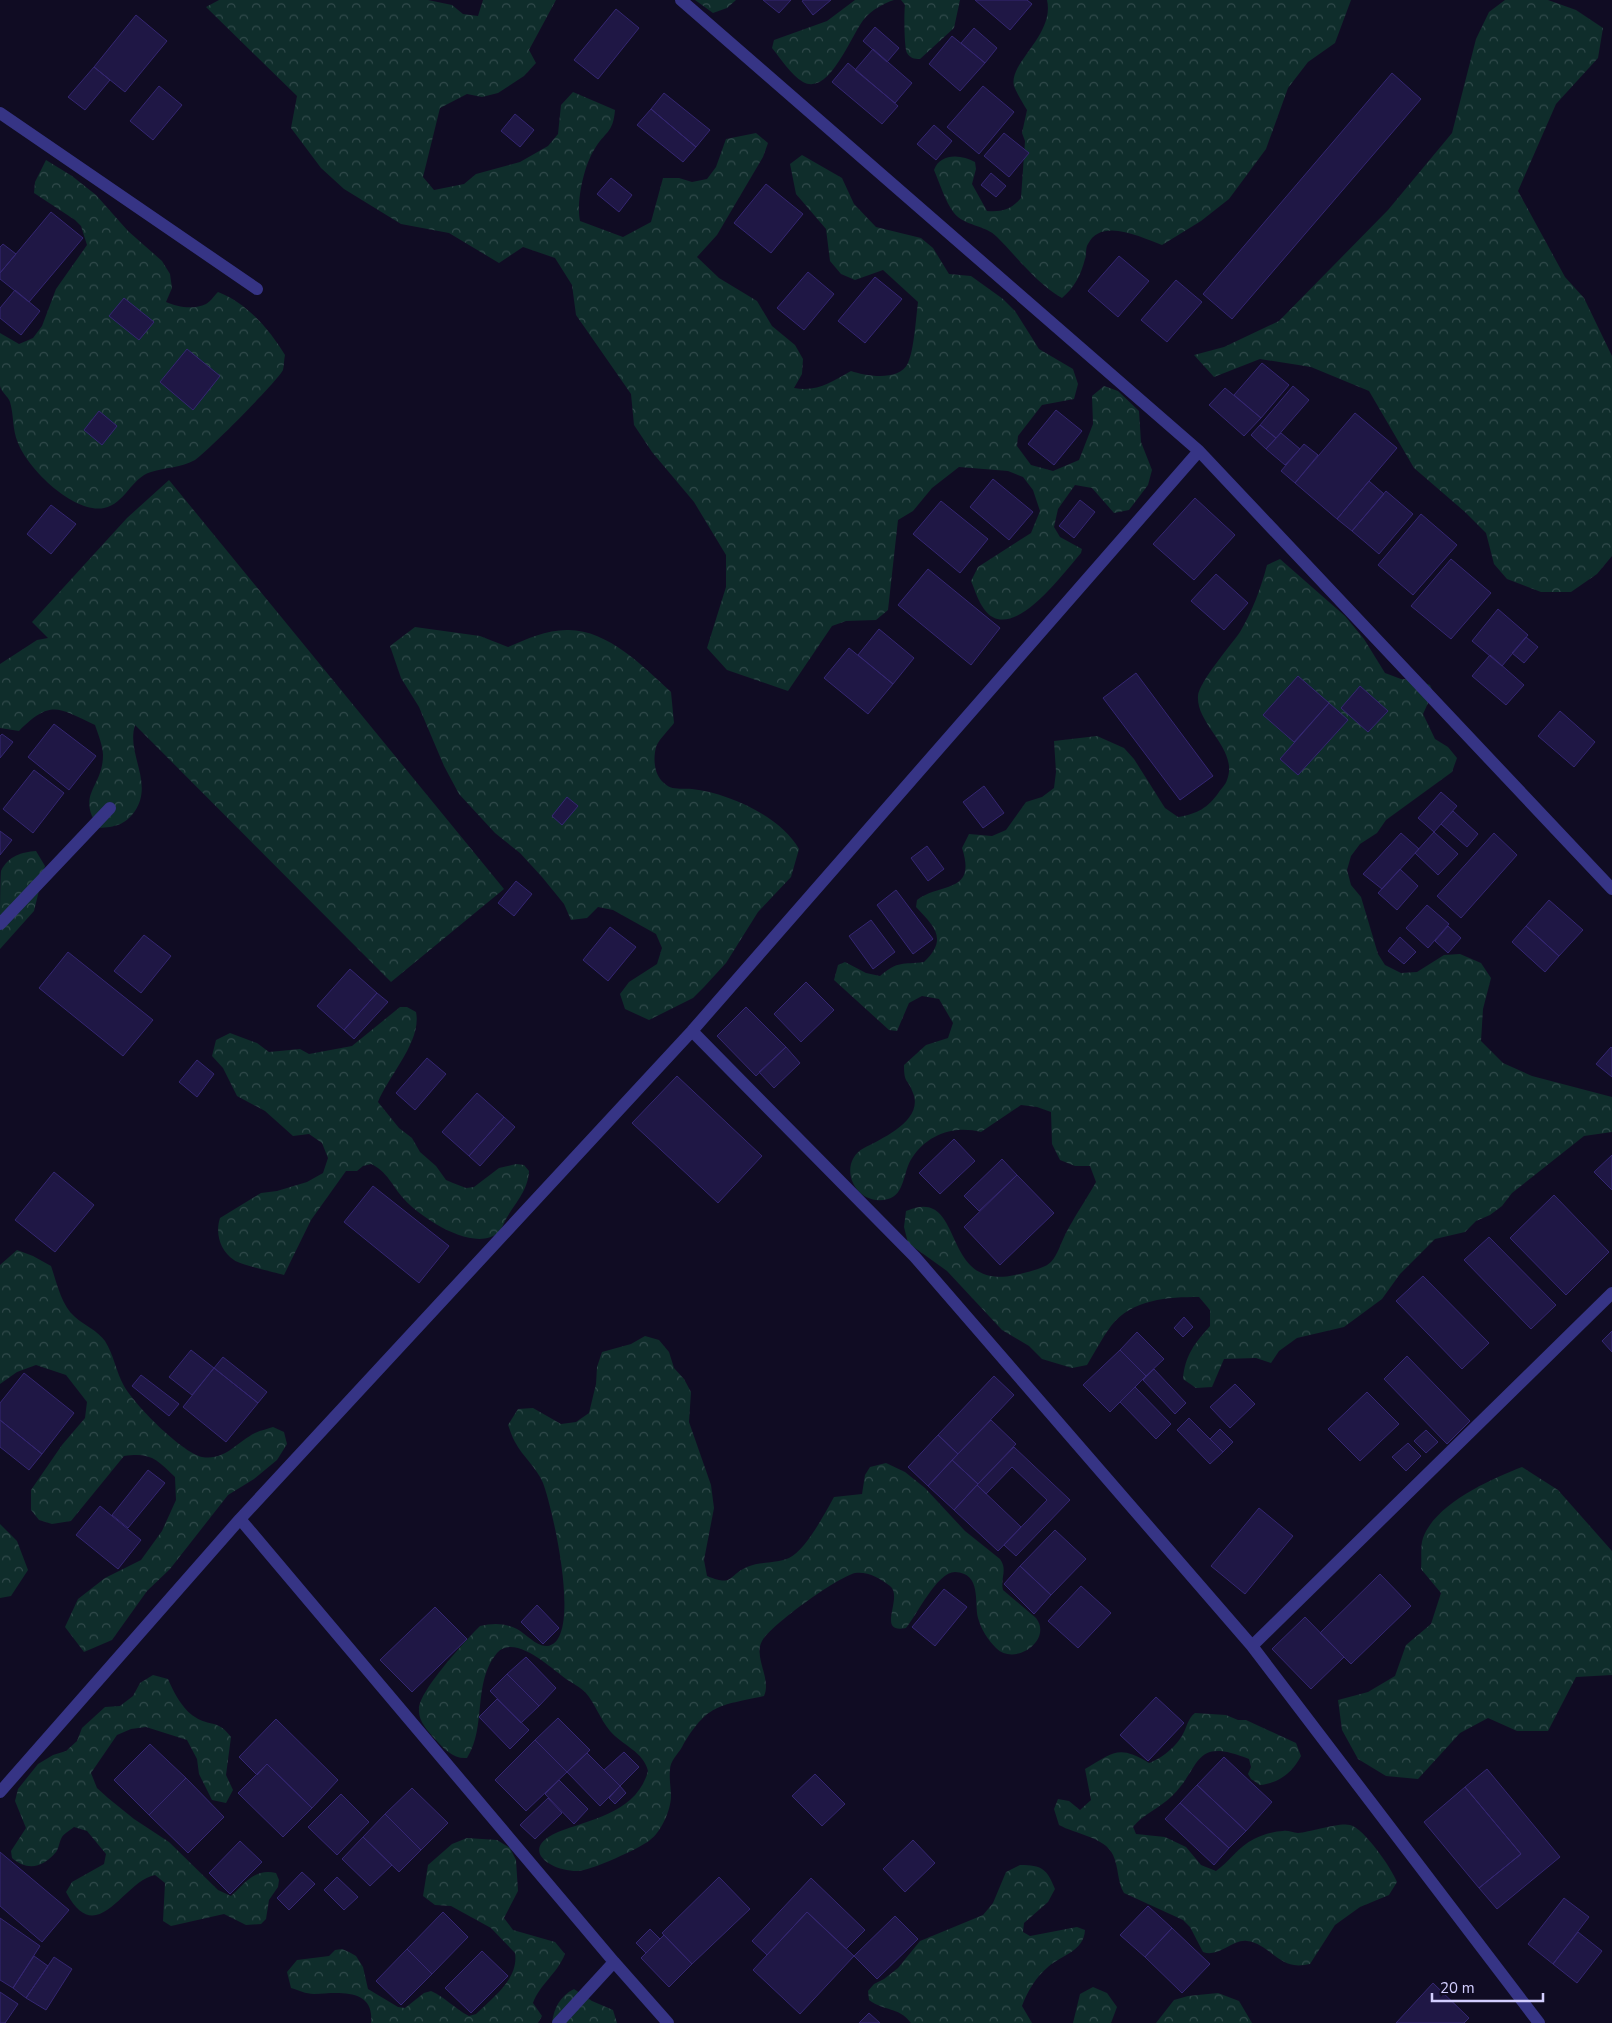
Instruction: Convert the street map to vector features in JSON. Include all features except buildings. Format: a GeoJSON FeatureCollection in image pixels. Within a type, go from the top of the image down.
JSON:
{"type":"FeatureCollection","features":[{"type":"Feature","properties":{"kind":"street"},"geometry":{"type":"LineString","coordinates":[[681,0],[1198,451],[1612,889]]}},
{"type":"Feature","properties":{"kind":"street"},"geometry":{"type":"LineString","coordinates":[[0,113],[257,289]]}},
{"type":"Feature","properties":{"kind":"street"},"geometry":{"type":"LineString","coordinates":[[0,1792],[240,1519],[692,1031],[1198,451]]}},
{"type":"Feature","properties":{"kind":"street"},"geometry":{"type":"LineString","coordinates":[[0,924],[110,808]]}},
{"type":"Feature","properties":{"kind":"street"},"geometry":{"type":"LineString","coordinates":[[692,1031],[915,1258],[1252,1646],[1538,2023]]}},
{"type":"Feature","properties":{"kind":"street"},"geometry":{"type":"LineString","coordinates":[[1252,1646],[1612,1293]]}},
{"type":"Feature","properties":{"kind":"street"},"geometry":{"type":"LineString","coordinates":[[240,1519],[614,1962],[668,2023]]}},
{"type":"Feature","properties":{"kind":"street"},"geometry":{"type":"LineString","coordinates":[[558,2023],[614,1962]]}},
{"type":"Feature","properties":{"kind":"green space"},"geometry":{"type":"Polygon","coordinates":[[[219,0],[428,0],[452,5],[463,14],[478,16],[483,0],[556,0],[529,50],[536,63],[524,76],[498,93],[482,97],[467,94],[440,108],[423,177],[434,190],[464,184],[476,174],[520,162],[548,146],[558,134],[561,105],[573,92],[615,110],[610,128],[594,150],[587,165],[580,194],[580,221],[623,237],[651,222],[663,178],[679,178],[692,182],[707,179],[716,167],[726,139],[756,133],[768,143],[763,157],[717,235],[697,257],[719,278],[757,301],[772,326],[795,345],[803,359],[802,374],[794,388],[810,389],[817,387],[851,371],[865,375],[882,376],[897,373],[904,369],[912,350],[918,302],[883,270],[855,280],[841,274],[830,261],[826,229],[796,194],[790,164],[802,155],[842,178],[854,204],[876,227],[921,238],[933,248],[949,274],[971,276],[1003,299],[1015,311],[1039,349],[1073,369],[1078,384],[1074,399],[1042,405],[1018,436],[1017,446],[1031,465],[1053,471],[1079,460],[1093,424],[1092,396],[1104,386],[1118,391],[1139,411],[1141,442],[1152,470],[1148,485],[1129,510],[1114,513],[1092,488],[1075,485],[1058,509],[1054,527],[1060,537],[1082,549],[1081,553],[1050,589],[1022,613],[1008,619],[995,618],[982,606],[971,581],[978,567],[1031,533],[1040,511],[1033,490],[1023,477],[1008,471],[959,467],[932,488],[913,511],[898,520],[888,610],[876,620],[846,621],[832,626],[788,691],[727,670],[707,648],[726,587],[726,555],[694,502],[652,452],[634,425],[631,394],[576,315],[572,285],[555,258],[523,247],[499,263],[449,233],[401,224],[344,189],[321,168],[291,128],[297,96],[206,7],[219,0]]]}},
{"type":"Feature","properties":{"kind":"green space"},"geometry":{"type":"Polygon","coordinates":[[[695,0],[736,0],[727,8],[713,13],[695,0]]]}},
{"type":"Feature","properties":{"kind":"green space"},"geometry":{"type":"Polygon","coordinates":[[[855,0],[894,0],[878,7],[865,18],[831,72],[822,80],[813,84],[803,82],[790,71],[772,48],[774,40],[827,21],[855,0]]]}},
{"type":"Feature","properties":{"kind":"green space"},"geometry":{"type":"Polygon","coordinates":[[[901,0],[960,0],[954,28],[920,59],[912,58],[906,50],[905,5],[901,0]]]}},
{"type":"Feature","properties":{"kind":"green space"},"geometry":{"type":"Polygon","coordinates":[[[1047,0],[1351,0],[1335,43],[1308,62],[1288,88],[1266,149],[1229,199],[1201,221],[1162,245],[1123,232],[1103,232],[1094,236],[1087,246],[1086,257],[1079,276],[1062,298],[1036,278],[992,233],[963,221],[954,213],[934,170],[941,160],[951,157],[964,157],[975,162],[976,169],[972,184],[987,211],[1006,209],[1014,205],[1021,198],[1025,141],[1022,133],[1027,110],[1014,86],[1014,77],[1044,25],[1048,13],[1047,0]]]}},
{"type":"Feature","properties":{"kind":"green space"},"geometry":{"type":"Polygon","coordinates":[[[1505,0],[1548,0],[1576,10],[1603,28],[1598,58],[1556,104],[1518,191],[1565,277],[1584,298],[1612,356],[1612,556],[1597,574],[1571,592],[1541,592],[1507,579],[1494,564],[1486,533],[1465,512],[1414,468],[1369,391],[1311,367],[1260,359],[1214,377],[1194,355],[1224,347],[1279,321],[1388,210],[1452,133],[1476,39],[1489,12],[1505,0]]]}},
{"type":"Feature","properties":{"kind":"green space"},"geometry":{"type":"Polygon","coordinates":[[[46,160],[72,176],[96,195],[128,231],[162,261],[170,274],[172,288],[166,302],[180,306],[196,307],[207,303],[218,292],[248,310],[272,336],[285,355],[283,370],[278,377],[241,417],[195,460],[184,465],[157,470],[144,475],[117,502],[104,508],[92,508],[66,497],[31,465],[18,443],[10,402],[0,386],[0,333],[19,344],[33,338],[42,326],[56,289],[87,245],[81,226],[75,220],[34,193],[35,182],[46,160]]]}},
{"type":"Feature","properties":{"kind":"green space"},"geometry":{"type":"Polygon","coordinates":[[[169,480],[504,889],[391,982],[135,725],[134,747],[142,789],[140,800],[135,811],[123,822],[115,826],[99,828],[92,816],[90,807],[92,791],[99,776],[103,755],[95,725],[72,714],[55,710],[39,714],[19,731],[0,728],[0,664],[37,640],[48,638],[32,622],[127,518],[169,480]]]}},
{"type":"Feature","properties":{"kind":"green space"},"geometry":{"type":"Polygon","coordinates":[[[1280,559],[1345,616],[1364,639],[1385,673],[1401,679],[1416,680],[1430,685],[1433,692],[1423,714],[1435,739],[1448,747],[1457,758],[1452,772],[1386,820],[1377,833],[1360,844],[1351,856],[1347,870],[1351,885],[1361,897],[1378,954],[1385,965],[1401,973],[1417,972],[1444,955],[1460,954],[1481,963],[1491,978],[1483,1009],[1481,1041],[1503,1063],[1532,1076],[1612,1097],[1612,1132],[1584,1136],[1512,1193],[1502,1206],[1490,1215],[1476,1221],[1465,1232],[1435,1239],[1400,1274],[1382,1299],[1344,1327],[1297,1338],[1279,1351],[1271,1363],[1256,1358],[1224,1359],[1212,1387],[1196,1388],[1183,1379],[1188,1356],[1210,1326],[1210,1310],[1199,1297],[1187,1297],[1151,1301],[1129,1310],[1111,1326],[1087,1365],[1072,1368],[1042,1359],[1029,1346],[1002,1330],[947,1271],[908,1243],[904,1227],[906,1211],[925,1207],[938,1212],[947,1224],[963,1255],[974,1268],[991,1276],[1015,1275],[1044,1267],[1051,1262],[1057,1253],[1069,1228],[1096,1182],[1090,1166],[1075,1166],[1060,1160],[1052,1144],[1051,1112],[1037,1107],[1021,1105],[981,1132],[961,1130],[942,1133],[934,1137],[925,1143],[912,1158],[901,1188],[894,1197],[876,1200],[866,1197],[858,1191],[853,1182],[850,1173],[851,1164],[856,1155],[864,1148],[900,1127],[913,1112],[915,1103],[913,1093],[906,1079],[904,1065],[926,1045],[948,1038],[953,1023],[939,999],[922,996],[909,1003],[897,1031],[889,1030],[834,980],[838,965],[845,962],[866,973],[880,976],[896,965],[924,962],[936,947],[937,940],[933,927],[916,907],[917,900],[926,894],[961,880],[965,873],[962,848],[969,834],[992,836],[1006,830],[1026,802],[1042,797],[1054,788],[1056,772],[1054,741],[1097,736],[1124,748],[1134,759],[1165,808],[1178,817],[1196,812],[1211,802],[1226,783],[1229,769],[1223,747],[1203,717],[1199,707],[1198,696],[1209,673],[1240,632],[1256,600],[1267,565],[1280,559]]]}},
{"type":"Feature","properties":{"kind":"green space"},"geometry":{"type":"Polygon","coordinates":[[[415,627],[480,636],[508,647],[544,633],[559,630],[582,631],[610,643],[637,661],[671,692],[674,723],[659,741],[655,752],[655,766],[661,780],[667,786],[706,791],[753,808],[791,837],[799,849],[791,877],[758,912],[726,963],[693,998],[649,1020],[625,1009],[620,994],[629,982],[657,964],[662,948],[656,934],[613,910],[598,907],[587,918],[571,920],[564,904],[542,877],[520,853],[495,833],[459,794],[444,766],[419,707],[401,678],[390,646],[415,627]]]}},
{"type":"Feature","properties":{"kind":"green space"},"geometry":{"type":"Polygon","coordinates":[[[36,851],[45,866],[34,911],[0,949],[1,871],[11,858],[26,852],[36,851]]]}},
{"type":"Feature","properties":{"kind":"green space"},"geometry":{"type":"Polygon","coordinates":[[[400,1007],[407,1007],[416,1012],[417,1023],[410,1046],[378,1102],[399,1128],[412,1138],[420,1152],[436,1166],[446,1180],[466,1188],[474,1187],[499,1168],[516,1164],[524,1165],[529,1171],[526,1185],[500,1231],[489,1238],[476,1239],[449,1231],[435,1224],[412,1207],[386,1175],[371,1164],[363,1166],[357,1171],[346,1171],[311,1220],[284,1275],[237,1262],[222,1247],[218,1230],[220,1218],[261,1193],[277,1191],[307,1182],[323,1173],[328,1158],[322,1143],[309,1134],[293,1136],[265,1111],[237,1096],[223,1068],[212,1056],[216,1040],[230,1033],[257,1043],[269,1052],[300,1049],[309,1054],[352,1046],[400,1007]]]}},
{"type":"Feature","properties":{"kind":"green space"},"geometry":{"type":"Polygon","coordinates":[[[17,1250],[51,1266],[66,1306],[75,1317],[99,1334],[105,1341],[121,1381],[129,1394],[159,1426],[182,1446],[202,1457],[217,1456],[224,1454],[255,1433],[273,1427],[284,1432],[287,1444],[277,1460],[254,1479],[228,1495],[170,1569],[147,1591],[112,1640],[84,1652],[65,1627],[78,1599],[105,1578],[141,1560],[162,1531],[176,1500],[175,1477],[158,1461],[152,1458],[140,1455],[124,1456],[71,1521],[52,1524],[39,1520],[31,1510],[31,1490],[62,1445],[85,1418],[87,1402],[66,1375],[36,1365],[17,1372],[0,1384],[0,1265],[17,1250]]]}},
{"type":"Feature","properties":{"kind":"green space"},"geometry":{"type":"Polygon","coordinates":[[[645,1336],[659,1340],[669,1352],[674,1368],[684,1379],[691,1392],[689,1422],[711,1485],[714,1508],[704,1560],[707,1576],[726,1580],[747,1567],[789,1558],[808,1539],[834,1497],[862,1494],[865,1475],[870,1467],[886,1463],[905,1472],[925,1488],[965,1531],[1000,1559],[1004,1570],[1003,1590],[1036,1618],[1040,1626],[1040,1635],[1030,1648],[1021,1653],[1004,1653],[996,1648],[981,1626],[973,1583],[964,1574],[955,1572],[941,1579],[934,1586],[906,1628],[892,1626],[894,1598],[890,1586],[869,1574],[855,1573],[846,1577],[820,1592],[790,1614],[762,1641],[760,1654],[766,1682],[764,1696],[724,1705],[715,1709],[699,1722],[671,1764],[671,1802],[665,1820],[654,1836],[645,1844],[603,1864],[577,1871],[567,1870],[557,1867],[542,1858],[539,1852],[540,1845],[558,1832],[599,1818],[624,1805],[642,1785],[648,1771],[642,1759],[610,1731],[585,1692],[533,1655],[513,1647],[505,1648],[497,1653],[489,1665],[482,1691],[477,1733],[467,1758],[457,1757],[449,1753],[429,1733],[420,1718],[419,1709],[421,1701],[435,1679],[480,1626],[494,1624],[508,1626],[517,1629],[543,1646],[547,1646],[558,1639],[563,1622],[564,1599],[562,1572],[553,1518],[543,1483],[534,1467],[518,1447],[508,1425],[518,1409],[533,1408],[561,1424],[576,1422],[589,1413],[596,1384],[597,1367],[602,1352],[631,1344],[645,1336]]]}},
{"type":"Feature","properties":{"kind":"green space"},"geometry":{"type":"Polygon","coordinates":[[[1522,1467],[1558,1490],[1612,1551],[1612,1675],[1576,1677],[1548,1731],[1517,1731],[1488,1718],[1460,1733],[1418,1779],[1386,1776],[1358,1759],[1342,1730],[1338,1700],[1368,1692],[1395,1676],[1406,1645],[1431,1624],[1441,1593],[1421,1569],[1422,1541],[1429,1526],[1439,1514],[1465,1494],[1495,1478],[1522,1467]]]}},
{"type":"Feature","properties":{"kind":"green space"},"geometry":{"type":"Polygon","coordinates":[[[0,1524],[17,1541],[28,1570],[11,1596],[0,1598],[0,1524]]]}},
{"type":"Feature","properties":{"kind":"green space"},"geometry":{"type":"Polygon","coordinates":[[[153,1675],[168,1679],[179,1700],[191,1714],[200,1720],[218,1725],[231,1737],[226,1775],[233,1790],[226,1803],[212,1800],[199,1774],[197,1759],[187,1740],[146,1727],[131,1729],[117,1735],[91,1773],[97,1788],[134,1819],[169,1842],[218,1890],[231,1896],[256,1875],[269,1872],[276,1873],[279,1880],[278,1887],[269,1900],[266,1919],[261,1924],[246,1925],[224,1914],[171,1926],[163,1921],[165,1883],[155,1875],[143,1880],[132,1888],[110,1908],[99,1914],[88,1915],[77,1908],[66,1892],[72,1882],[104,1864],[106,1854],[87,1831],[74,1827],[62,1837],[58,1849],[46,1862],[29,1866],[23,1865],[12,1858],[11,1851],[26,1828],[15,1801],[18,1789],[38,1764],[53,1755],[66,1751],[77,1741],[82,1728],[105,1707],[120,1706],[133,1696],[140,1683],[153,1675]]]}},
{"type":"Feature","properties":{"kind":"green space"},"geometry":{"type":"Polygon","coordinates":[[[1195,1713],[1226,1715],[1238,1720],[1246,1720],[1296,1743],[1301,1756],[1284,1776],[1273,1782],[1260,1785],[1251,1779],[1248,1774],[1251,1767],[1249,1759],[1217,1751],[1207,1753],[1200,1758],[1182,1785],[1172,1796],[1133,1827],[1136,1834],[1165,1837],[1186,1847],[1201,1865],[1216,1871],[1249,1842],[1264,1835],[1285,1831],[1298,1833],[1345,1824],[1363,1833],[1384,1859],[1397,1882],[1389,1895],[1360,1907],[1335,1925],[1310,1964],[1294,1965],[1287,1963],[1260,1945],[1247,1941],[1241,1941],[1215,1953],[1203,1952],[1190,1927],[1183,1920],[1124,1893],[1115,1860],[1109,1849],[1097,1840],[1059,1825],[1054,1809],[1058,1799],[1069,1801],[1080,1810],[1091,1800],[1085,1769],[1109,1755],[1123,1752],[1149,1763],[1154,1761],[1168,1752],[1177,1743],[1195,1713]]]}},
{"type":"Feature","properties":{"kind":"green space"},"geometry":{"type":"Polygon","coordinates":[[[467,1838],[497,1840],[510,1848],[516,1860],[518,1891],[504,1918],[513,1930],[555,1942],[565,1954],[533,2003],[542,2016],[538,2023],[371,2023],[371,2011],[367,2003],[361,1998],[343,1993],[311,1994],[291,1988],[287,1972],[297,1960],[329,1956],[335,1950],[342,1949],[356,1956],[363,1967],[368,1989],[398,2007],[405,2008],[424,1993],[431,1991],[469,2016],[476,2014],[497,1994],[509,1979],[513,1971],[515,1953],[491,1928],[451,1906],[435,1905],[423,1896],[428,1865],[452,1844],[467,1838]]]}},
{"type":"Feature","properties":{"kind":"green space"},"geometry":{"type":"Polygon","coordinates":[[[1020,1865],[1039,1867],[1049,1877],[1055,1889],[1048,1902],[1024,1923],[1023,1932],[1030,1936],[1077,1927],[1085,1930],[1084,1937],[1077,1948],[1048,1967],[1029,1990],[1022,2006],[1032,2023],[911,2023],[896,2011],[869,2000],[868,1991],[874,1984],[898,1968],[920,1941],[983,1915],[993,1903],[1006,1872],[1020,1865]]]}},
{"type":"Feature","properties":{"kind":"green space"},"geometry":{"type":"Polygon","coordinates":[[[1093,1987],[1107,1993],[1117,2007],[1111,2023],[1073,2023],[1080,1994],[1093,1987]]]}},
{"type":"Feature","properties":{"kind":"green space"},"geometry":{"type":"Polygon","coordinates":[[[574,1989],[592,2001],[613,2010],[617,2023],[552,2023],[558,2003],[574,1989]]]}},
{"type":"Feature","properties":{"kind":"green space"},"geometry":{"type":"Polygon","coordinates":[[[1218,1993],[1239,2001],[1252,2023],[1156,2023],[1174,2000],[1188,1996],[1218,1993]]]}}]}
